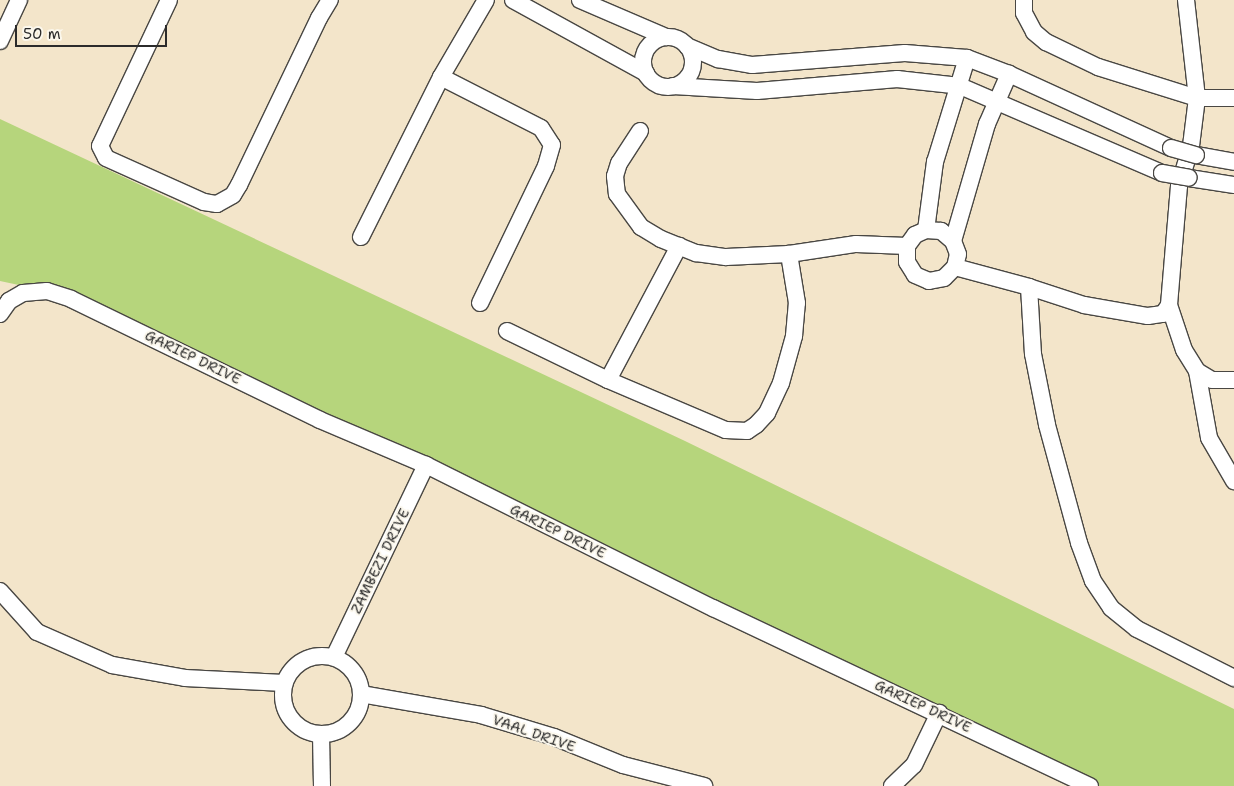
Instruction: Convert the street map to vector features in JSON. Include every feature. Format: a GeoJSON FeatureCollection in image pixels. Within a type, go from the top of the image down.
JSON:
{"type":"FeatureCollection","features":[{"type":"Feature","properties":{"kind":"street"},"geometry":{"type":"LineString","coordinates":[[0,41],[19,0]]}},
{"type":"Feature","properties":{"kind":"street"},"geometry":{"type":"LineString","coordinates":[[170,0],[100,146],[106,158],[204,202],[217,204],[233,195],[239,186],[319,18],[330,0]]}},
{"type":"Feature","properties":{"kind":"street"},"geometry":{"type":"LineString","coordinates":[[361,237],[441,77],[486,0]]}},
{"type":"Feature","properties":{"kind":"street"},"geometry":{"type":"LineString","coordinates":[[513,0],[646,73],[658,84],[757,91],[897,78],[960,86],[1162,173],[1234,185]]}},
{"type":"Feature","properties":{"kind":"street"},"geometry":{"type":"LineString","coordinates":[[580,0],[666,37]]}},
{"type":"Feature","properties":{"kind":"street"},"geometry":{"type":"LineString","coordinates":[[1024,0],[1024,13],[1034,32],[1046,42],[1098,67],[1198,98],[1234,98]]}},
{"type":"Feature","properties":{"kind":"street"},"geometry":{"type":"LineString","coordinates":[[1186,0],[1198,98],[1191,146],[1179,186],[1170,305],[1184,350],[1197,371],[1209,438],[1234,481]]}},
{"type":"Feature","properties":{"kind":"street"},"geometry":{"type":"LineString","coordinates":[[646,73],[644,54],[657,40],[666,37],[674,37],[687,46],[718,59],[752,65],[905,53],[967,58],[1009,74],[1171,148],[1234,162]]}},
{"type":"Feature","properties":{"kind":"street"},"geometry":{"type":"LineString","coordinates":[[673,86],[687,77],[692,70],[693,62],[687,46]]}},
{"type":"Feature","properties":{"kind":"street"},"geometry":{"type":"LineString","coordinates":[[926,230],[935,162],[960,86],[967,58]]}},
{"type":"Feature","properties":{"kind":"street"},"geometry":{"type":"LineString","coordinates":[[954,241],[941,231],[926,230],[915,235],[907,246],[907,262],[915,275],[929,281],[944,278],[955,267],[958,254],[954,241],[996,100],[1009,74]]}},
{"type":"Feature","properties":{"kind":"street"},"geometry":{"type":"LineString","coordinates":[[441,77],[541,128],[552,145],[546,166],[480,304]]}},
{"type":"Feature","properties":{"kind":"street"},"geometry":{"type":"LineString","coordinates":[[640,131],[619,163],[615,176],[617,194],[641,226],[679,246],[696,253],[726,257],[789,254],[856,244],[907,246]]}},
{"type":"Feature","properties":{"kind":"street"},"geometry":{"type":"LineString","coordinates":[[608,380],[679,246]]}},
{"type":"Feature","properties":{"kind":"street"},"geometry":{"type":"LineString","coordinates":[[507,331],[608,380],[726,430],[747,431],[756,425],[767,413],[781,383],[793,343],[797,303],[789,254]]}},
{"type":"Feature","properties":{"kind":"street"},"geometry":{"type":"LineString","coordinates":[[955,267],[1029,287],[1084,305],[1148,316],[1163,314],[1170,305]]}},
{"type":"Feature","properties":{"kind":"street"},"geometry":{"type":"LineString","coordinates":[[1029,287],[1033,354],[1040,392],[1079,543],[1093,580],[1111,608],[1137,629],[1234,678]]}},
{"type":"Feature","properties":{"kind":"street","name":"GARIEP DRIVE"},"geometry":{"type":"LineString","coordinates":[[0,314],[9,301],[23,293],[47,291],[71,299],[320,420],[426,465],[713,608],[1090,786]]}},
{"type":"Feature","properties":{"kind":"street"},"geometry":{"type":"LineString","coordinates":[[1197,371],[1212,380],[1234,380]]}},
{"type":"Feature","properties":{"kind":"street","name":"ZAMBEZI DRIVE"},"geometry":{"type":"LineString","coordinates":[[334,658],[426,465]]}},
{"type":"Feature","properties":{"kind":"street"},"geometry":{"type":"LineString","coordinates":[[0,591],[37,632],[112,665],[185,678],[284,683]]}},
{"type":"Feature","properties":{"kind":"street"},"geometry":{"type":"LineString","coordinates":[[309,657],[334,658],[350,668],[361,694],[359,704],[349,722],[341,729],[321,734],[307,731],[290,717],[282,697],[284,683],[290,672],[309,657]]}},
{"type":"Feature","properties":{"kind":"street","name":"VAAL DRIVE"},"geometry":{"type":"LineString","coordinates":[[361,694],[481,715],[554,737],[624,765],[704,786]]}},
{"type":"Feature","properties":{"kind":"street"},"geometry":{"type":"LineString","coordinates":[[892,786],[914,765],[938,713]]}},
{"type":"Feature","properties":{"kind":"street"},"geometry":{"type":"LineString","coordinates":[[321,734],[322,786]]}},
{"type":"Feature","properties":{"kind":"green space"},"geometry":{"type":"Polygon","coordinates":[[[0,119],[685,441],[1234,709],[1234,786],[1091,786],[47,291],[0,281],[0,119]]]}}]}
